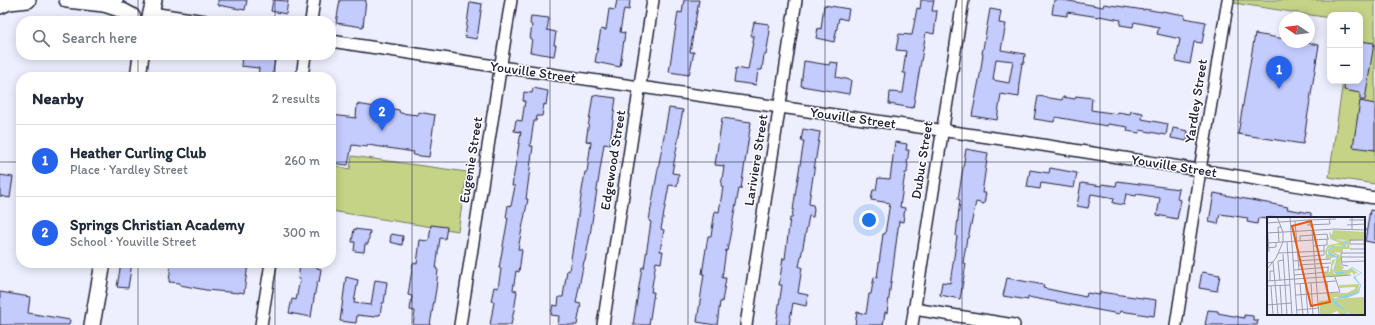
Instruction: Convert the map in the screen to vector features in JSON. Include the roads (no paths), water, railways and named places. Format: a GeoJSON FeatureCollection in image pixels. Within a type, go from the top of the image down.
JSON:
{"type":"FeatureCollection","features":[{"type":"Feature","properties":{"kind":"main road"},"geometry":{"type":"LineString","coordinates":[[0,6],[9,2],[28,0]]}},
{"type":"Feature","properties":{"kind":"main road"},"geometry":{"type":"LineString","coordinates":[[67,0],[109,2],[132,16]]}},
{"type":"Feature","properties":{"kind":"main road"},"geometry":{"type":"LineString","coordinates":[[139,72],[140,60]]}},
{"type":"Feature","properties":{"kind":"main road"},"geometry":{"type":"LineString","coordinates":[[92,325],[102,268]]}},
{"type":"Feature","properties":{"kind":"street"},"geometry":{"type":"LineString","coordinates":[[312,16],[314,0]]}},
{"type":"Feature","properties":{"kind":"street","name":"Eugenie Street"},"geometry":{"type":"LineString","coordinates":[[460,325],[511,0]]}},
{"type":"Feature","properties":{"kind":"street","name":"Edgewood Street"},"geometry":{"type":"LineString","coordinates":[[603,325],[653,0]]}},
{"type":"Feature","properties":{"kind":"street","name":"Lariviere Street"},"geometry":{"type":"LineString","coordinates":[[746,325],[796,0]]}},
{"type":"Feature","properties":{"kind":"street","name":"Dubuc Street"},"geometry":{"type":"LineString","coordinates":[[912,325],[963,0]]}},
{"type":"Feature","properties":{"kind":"street","name":"Yardley Street"},"geometry":{"type":"LineString","coordinates":[[1176,325],[1228,0]]}},
{"type":"Feature","properties":{"kind":"street"},"geometry":{"type":"LineString","coordinates":[[151,11],[178,16]]}},
{"type":"Feature","properties":{"kind":"street","name":"Youville Street"},"geometry":{"type":"LineString","coordinates":[[336,42],[501,68],[942,130],[1375,198]]}},
{"type":"Feature","properties":{"kind":"street"},"geometry":{"type":"LineString","coordinates":[[303,72],[304,60]]}},
{"type":"Feature","properties":{"kind":"street"},"geometry":{"type":"LineString","coordinates":[[261,325],[270,268]]}},
{"type":"Feature","properties":{"kind":"street"},"geometry":{"type":"LineString","coordinates":[[914,309],[1014,325]]}},
{"type":"Feature","properties":{"kind":"place","name":"Heather Curling Club"},"geometry":{"type":"Point","coordinates":[1279,89]}},
{"type":"Feature","properties":{"kind":"place","name":"Springs Christian Academy"},"geometry":{"type":"Point","coordinates":[382,131]}}]}
